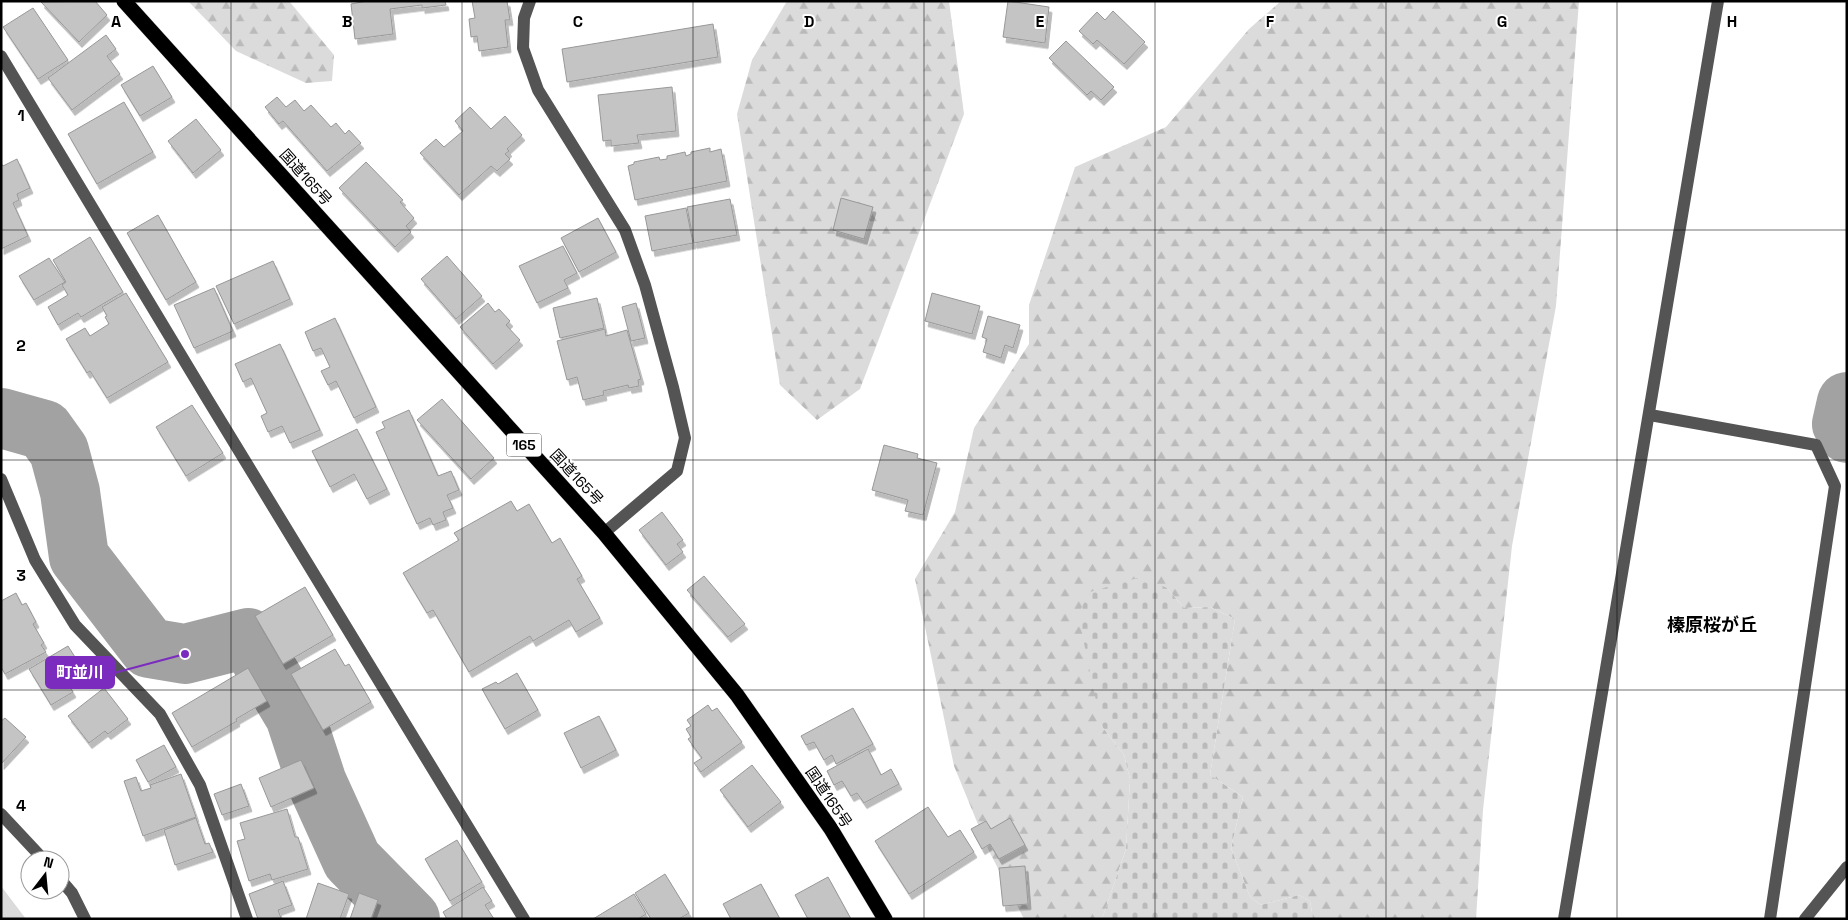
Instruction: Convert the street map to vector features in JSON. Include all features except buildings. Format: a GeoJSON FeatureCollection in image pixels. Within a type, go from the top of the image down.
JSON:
{"type":"FeatureCollection","features":[{"type":"Feature","properties":{"kind":"highway","name":"国道165号"},"geometry":{"type":"LineString","coordinates":[[124,1],[604,533],[737,695],[831,829],[885,919]]}},
{"type":"Feature","properties":{"kind":"street"},"geometry":{"type":"LineString","coordinates":[[530,1],[524,18],[523,48],[538,90],[625,230],[645,285],[673,387],[684,438],[677,471],[604,533]]}},
{"type":"Feature","properties":{"kind":"street"},"geometry":{"type":"LineString","coordinates":[[1564,919],[1718,1]]}},
{"type":"Feature","properties":{"kind":"street"},"geometry":{"type":"LineString","coordinates":[[1,56],[524,919]]}},
{"type":"Feature","properties":{"kind":"street"},"geometry":{"type":"LineString","coordinates":[[1650,415],[1816,445],[1835,486],[1770,919]]}},
{"type":"Feature","properties":{"kind":"street"},"geometry":{"type":"LineString","coordinates":[[1,480],[35,560],[75,626],[160,714],[200,784],[247,919]]}},
{"type":"Feature","properties":{"kind":"street"},"geometry":{"type":"LineString","coordinates":[[1,814],[35,850]]}},
{"type":"Feature","properties":{"kind":"street"},"geometry":{"type":"LineString","coordinates":[[1805,919],[1847,867]]}},
{"type":"Feature","properties":{"kind":"street"},"geometry":{"type":"LineString","coordinates":[[70,891],[85,919]]}},
{"type":"Feature","properties":{"kind":"green space"},"geometry":{"type":"Polygon","coordinates":[[[188,1],[289,1],[334,55],[332,81],[306,83],[236,51],[188,1]]]}},
{"type":"Feature","properties":{"kind":"green space"},"geometry":{"type":"Polygon","coordinates":[[[787,1],[949,1],[964,114],[860,389],[817,420],[780,385],[737,114],[752,60],[787,1]]]}},
{"type":"Feature","properties":{"kind":"green space"},"geometry":{"type":"Polygon","coordinates":[[[1281,1],[1579,1],[1556,306],[1512,546],[1483,810],[1476,919],[1313,919],[1310,901],[1299,895],[1261,905],[1250,897],[1231,848],[1243,797],[1210,775],[1235,619],[1210,607],[1184,608],[1167,588],[1101,725],[1124,755],[1130,779],[1126,849],[1102,919],[1024,919],[989,851],[954,766],[915,579],[955,512],[974,428],[1029,344],[1029,305],[1075,167],[1166,127],[1249,29],[1281,1]]]}},
{"type":"Feature","properties":{"kind":"green space"},"geometry":{"type":"Polygon","coordinates":[[[1141,577],[1167,588],[1184,608],[1210,607],[1235,619],[1210,775],[1243,797],[1231,848],[1250,897],[1261,905],[1299,895],[1310,901],[1313,919],[1102,919],[1126,849],[1130,779],[1124,755],[1101,725],[1078,614],[1090,592],[1141,577]]]}},
{"type":"Feature","properties":{"kind":"green space"},"geometry":{"type":"Polygon","coordinates":[[[1,886],[26,919],[1,919],[1,886]]]}},
{"type":"Feature","properties":{"kind":"waterway"},"geometry":{"type":"LineString","coordinates":[[1847,402],[1842,424],[1847,433]]}},
{"type":"Feature","properties":{"kind":"waterway"},"geometry":{"type":"LineString","coordinates":[[1,418],[44,430],[59,451],[70,492],[79,557],[149,648],[185,654],[248,638],[295,716],[317,783],[352,860],[410,919]]}},
{"type":"Feature","properties":{"kind":"place","name":"町並川"},"geometry":{"type":"Point","coordinates":[185,654]}},
{"type":"Feature","properties":{"kind":"district","name":"榛原桜が丘"},"geometry":{"type":"Point","coordinates":[1712,624]}}]}
